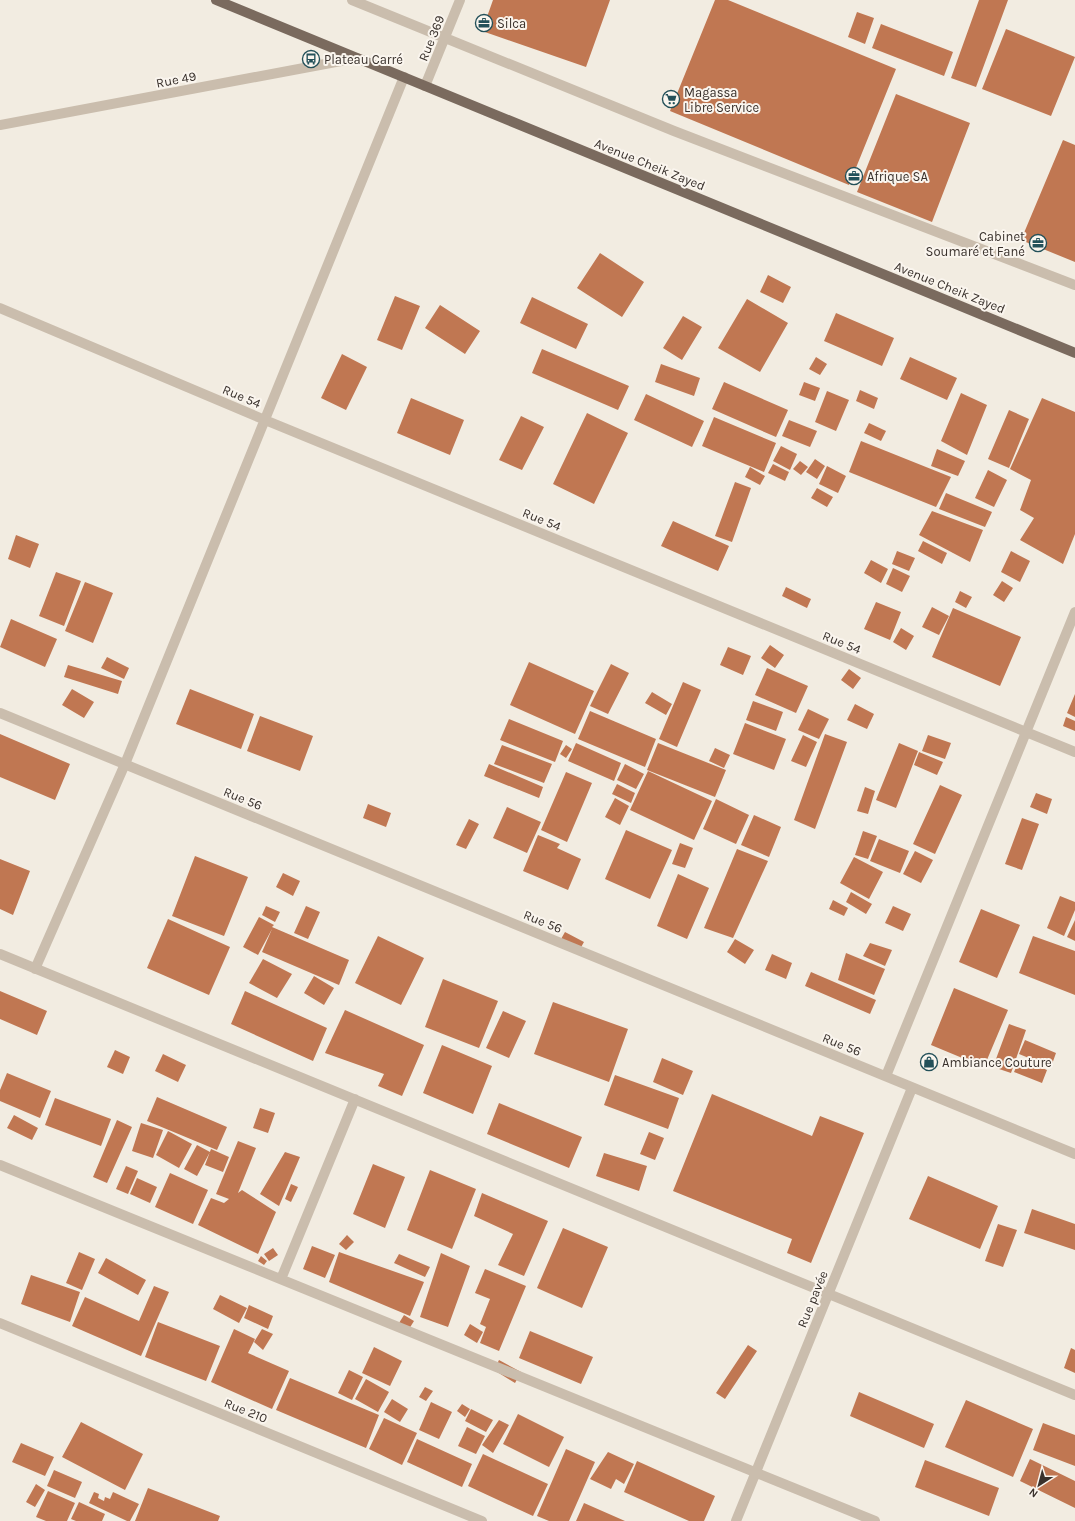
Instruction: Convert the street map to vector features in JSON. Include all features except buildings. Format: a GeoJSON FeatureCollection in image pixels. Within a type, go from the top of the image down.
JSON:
{"type":"FeatureCollection","features":[{"type":"Feature","properties":{"kind":"main road","name":"Avenue Cheik Zayed"},"geometry":{"type":"LineString","coordinates":[[216,0],[1075,353]]}},
{"type":"Feature","properties":{"kind":"street"},"geometry":{"type":"LineString","coordinates":[[352,0],[674,131],[1075,285]]}},
{"type":"Feature","properties":{"kind":"street","name":"Rue 369"},"geometry":{"type":"LineString","coordinates":[[425,86],[460,0]]}},
{"type":"Feature","properties":{"kind":"street","name":"Rue 49"},"geometry":{"type":"LineString","coordinates":[[0,125],[357,58]]}},
{"type":"Feature","properties":{"kind":"street"},"geometry":{"type":"LineString","coordinates":[[35,968],[125,764],[404,77]]}},
{"type":"Feature","properties":{"kind":"street","name":"Rue 54"},"geometry":{"type":"LineString","coordinates":[[0,308],[265,420],[1075,752]]}},
{"type":"Feature","properties":{"kind":"street"},"geometry":{"type":"LineString","coordinates":[[886,1076],[1075,612]]}},
{"type":"Feature","properties":{"kind":"street","name":"Rue 56"},"geometry":{"type":"LineString","coordinates":[[0,712],[1075,1154]]}},
{"type":"Feature","properties":{"kind":"street"},"geometry":{"type":"LineString","coordinates":[[0,954],[1075,1395]]}},
{"type":"Feature","properties":{"kind":"street","name":"Rue pavée"},"geometry":{"type":"LineString","coordinates":[[736,1521],[912,1088]]}},
{"type":"Feature","properties":{"kind":"street"},"geometry":{"type":"LineString","coordinates":[[281,1279],[355,1100]]}},
{"type":"Feature","properties":{"kind":"street"},"geometry":{"type":"LineString","coordinates":[[0,1165],[875,1521]]}},
{"type":"Feature","properties":{"kind":"street","name":"Rue 210"},"geometry":{"type":"LineString","coordinates":[[0,1323],[482,1521]]}},
{"type":"Feature","properties":{"kind":"place","name":"Silca"},"geometry":{"type":"Point","coordinates":[484,23]}},
{"type":"Feature","properties":{"kind":"place","name":"Plateau Carré"},"geometry":{"type":"Point","coordinates":[311,59]}},
{"type":"Feature","properties":{"kind":"place","name":"Magassa Libre Service"},"geometry":{"type":"Point","coordinates":[671,99]}},
{"type":"Feature","properties":{"kind":"place","name":"Afrique SA"},"geometry":{"type":"Point","coordinates":[854,176]}},
{"type":"Feature","properties":{"kind":"place","name":"Cabinet Soumaré et Fané"},"geometry":{"type":"Point","coordinates":[1038,243]}},
{"type":"Feature","properties":{"kind":"place","name":"Ambiance Couture"},"geometry":{"type":"Point","coordinates":[929,1062]}}]}
